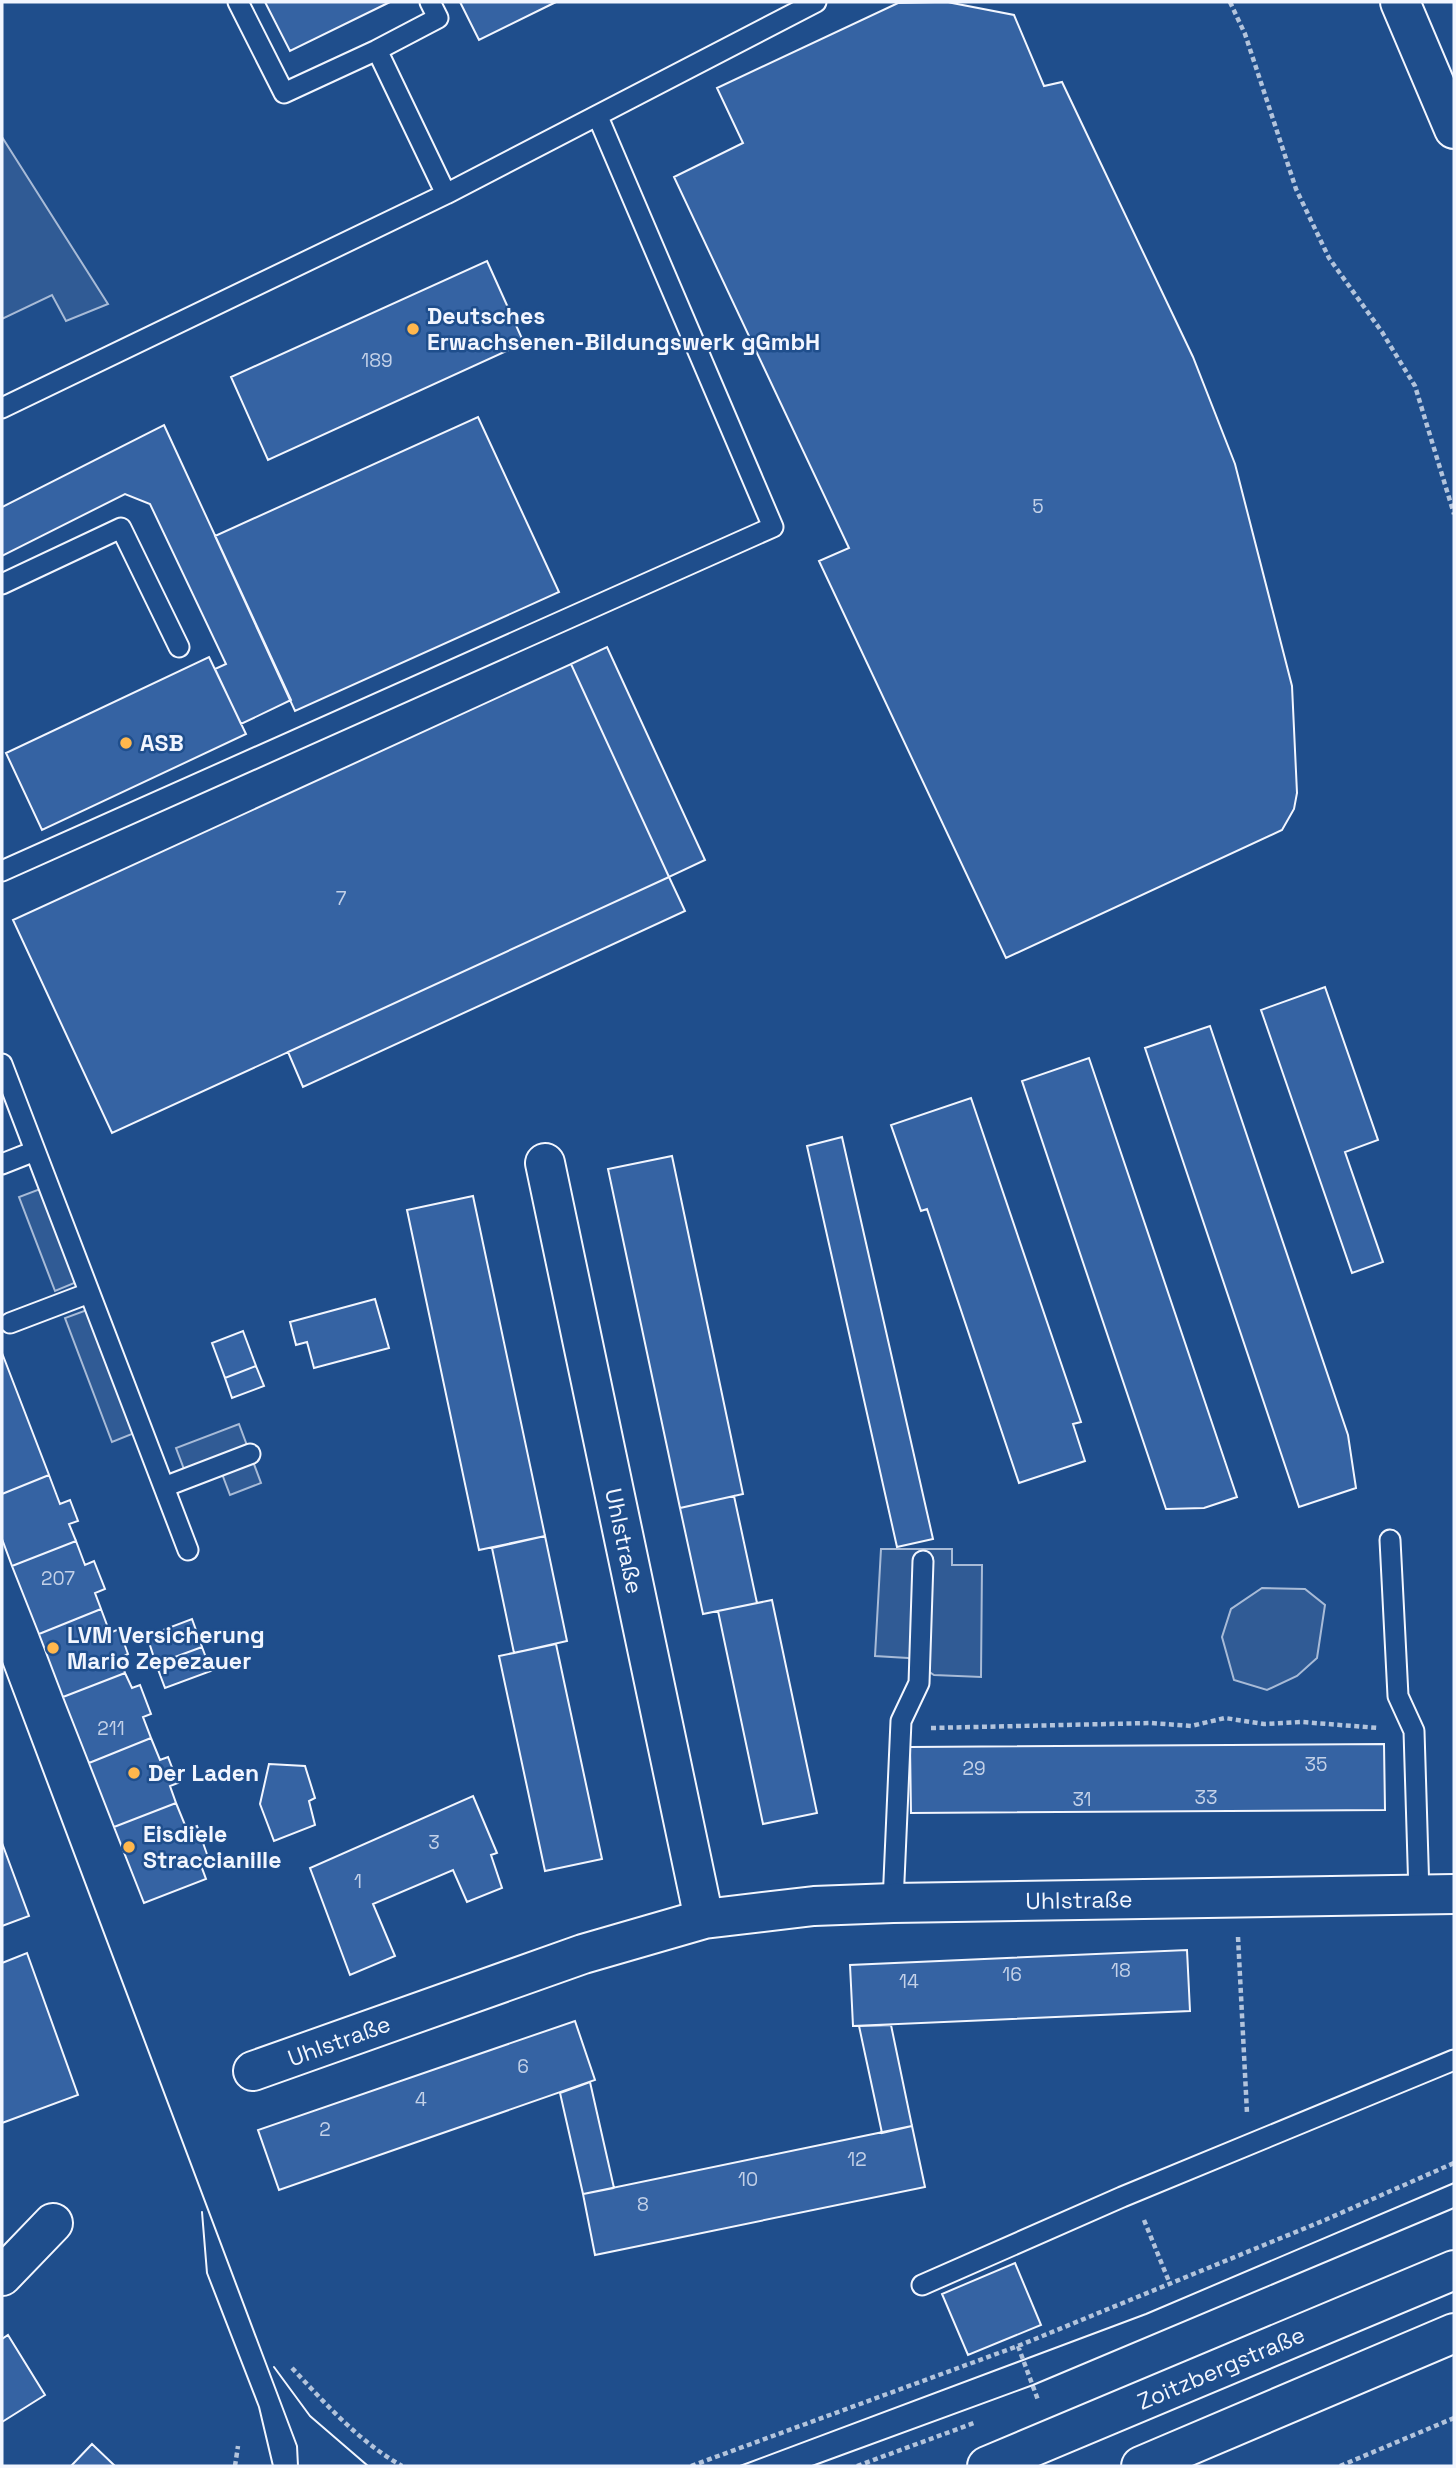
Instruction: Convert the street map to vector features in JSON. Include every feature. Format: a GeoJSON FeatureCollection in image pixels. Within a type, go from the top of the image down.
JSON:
{"type":"FeatureCollection","features":[{"type":"Feature","properties":{"kind":"street"},"geometry":{"type":"LineString","coordinates":[[1400,2],[1452,129]]}},
{"type":"Feature","properties":{"kind":"street","name":"Uhlstraße"},"geometry":{"type":"LineString","coordinates":[[545,1163],[704,1919]]}},
{"type":"Feature","properties":{"kind":"street","name":"Uhlstraße"},"geometry":{"type":"LineString","coordinates":[[253,2071],[583,1954],[704,1919],[814,1906],[893,1903],[1437,1894]]}},
{"type":"Feature","properties":{"kind":"street"},"geometry":{"type":"LineString","coordinates":[[2,2276],[53,2223]]}},
{"type":"Feature","properties":{"kind":"street","name":"Zoitzbergstraße"},"geometry":{"type":"LineString","coordinates":[[987,2466],[1454,2270]]}},
{"type":"Feature","properties":{"kind":"street"},"geometry":{"type":"LineString","coordinates":[[1141,2466],[1454,2333]]}},
{"type":"Feature","properties":{"kind":"lane"},"geometry":{"type":"LineString","coordinates":[[237,2],[284,93],[438,18],[430,2]]}},
{"type":"Feature","properties":{"kind":"lane"},"geometry":{"type":"LineString","coordinates":[[2,408],[446,194],[816,2]]}},
{"type":"Feature","properties":{"kind":"lane"},"geometry":{"type":"LineString","coordinates":[[377,50],[446,194]]}},
{"type":"Feature","properties":{"kind":"lane"},"geometry":{"type":"LineString","coordinates":[[2,871],[773,527],[598,117]]}},
{"type":"Feature","properties":{"kind":"lane"},"geometry":{"type":"LineString","coordinates":[[2,584],[121,528],[179,647]]}},
{"type":"Feature","properties":{"kind":"lane"},"geometry":{"type":"LineString","coordinates":[[2,1064],[188,1550]]}},
{"type":"Feature","properties":{"kind":"lane"},"geometry":{"type":"LineString","coordinates":[[2,1164],[35,1151]]}},
{"type":"Feature","properties":{"kind":"lane"},"geometry":{"type":"LineString","coordinates":[[10,1323],[89,1293]]}},
{"type":"Feature","properties":{"kind":"lane"},"geometry":{"type":"LineString","coordinates":[[164,1486],[250,1454]]}},
{"type":"Feature","properties":{"kind":"lane"},"geometry":{"type":"LineString","coordinates":[[1390,1540],[1398,1696],[1414,1731],[1437,1894]]}},
{"type":"Feature","properties":{"kind":"lane"},"geometry":{"type":"LineString","coordinates":[[893,1903],[900,1729],[919,1683],[923,1561]]}},
{"type":"Feature","properties":{"kind":"lane"},"geometry":{"type":"LineString","coordinates":[[922,2285],[1249,2144],[1454,2060]]}},
{"type":"Feature","properties":{"kind":"path"},"geometry":{"type":"LineString","coordinates":[[1230,2],[1245,34],[1296,188],[1329,258],[1382,332],[1415,386],[1454,514]]}},
{"type":"Feature","properties":{"kind":"path"},"geometry":{"type":"LineString","coordinates":[[900,1729],[1151,1723],[1191,1726],[1225,1718],[1264,1724],[1302,1722],[1414,1731]]}},
{"type":"Feature","properties":{"kind":"path"},"geometry":{"type":"LineString","coordinates":[[1236,1898],[1249,2144]]}},
{"type":"Feature","properties":{"kind":"path"},"geometry":{"type":"LineString","coordinates":[[691,2466],[1018,2346],[1454,2163]]}},
{"type":"Feature","properties":{"kind":"path"},"geometry":{"type":"LineString","coordinates":[[1134,2193],[1170,2284]]}},
{"type":"Feature","properties":{"kind":"path"},"geometry":{"type":"LineString","coordinates":[[1018,2346],[1039,2400],[1026,2404]]}},
{"type":"Feature","properties":{"kind":"path"},"geometry":{"type":"LineString","coordinates":[[292,2368],[349,2427],[376,2451],[402,2466]]}},
{"type":"Feature","properties":{"kind":"path"},"geometry":{"type":"LineString","coordinates":[[1340,2466],[1454,2418]]}},
{"type":"Feature","properties":{"kind":"path"},"geometry":{"type":"LineString","coordinates":[[857,2466],[987,2419]]}},
{"type":"Feature","properties":{"kind":"path"},"geometry":{"type":"LineString","coordinates":[[235,2466],[238,2446]]}},
{"type":"Feature","properties":{"kind":"shaded area"},"geometry":{"type":"Polygon","coordinates":[[[2,137],[108,304],[66,321],[52,295],[2,319],[2,137]]]}},
{"type":"Feature","properties":{"kind":"shaded area"},"geometry":{"type":"Polygon","coordinates":[[[48,1186],[84,1279],[55,1291],[19,1197],[48,1186]]]}},
{"type":"Feature","properties":{"kind":"shaded area"},"geometry":{"type":"Polygon","coordinates":[[[95,1307],[142,1430],[112,1442],[65,1318],[95,1307]]]}},
{"type":"Feature","properties":{"kind":"shaded area"},"geometry":{"type":"Polygon","coordinates":[[[239,1424],[261,1483],[230,1495],[219,1466],[187,1477],[176,1448],[239,1424]]]}},
{"type":"Feature","properties":{"kind":"shaded area"},"geometry":{"type":"Polygon","coordinates":[[[881,1549],[952,1549],[952,1565],[982,1565],[981,1677],[934,1675],[908,1658],[875,1656],[881,1549]]]}},
{"type":"Feature","properties":{"kind":"shaded area"},"geometry":{"type":"Polygon","coordinates":[[[1262,1588],[1305,1589],[1325,1605],[1317,1658],[1297,1676],[1267,1690],[1234,1680],[1222,1637],[1231,1609],[1262,1588]]]}},
{"type":"Feature","properties":{"kind":"building"},"geometry":{"type":"Polygon","coordinates":[[[265,2],[390,2],[290,51],[265,2]]]}},
{"type":"Feature","properties":{"kind":"building"},"geometry":{"type":"Polygon","coordinates":[[[460,2],[556,2],[479,40],[460,2]]]}},
{"type":"Feature","properties":{"kind":"building"},"geometry":{"type":"Polygon","coordinates":[[[947,2],[1014,15],[1044,86],[1062,82],[1193,357],[1235,464],[1292,686],[1297,793],[1294,809],[1282,830],[1006,958],[819,561],[849,548],[674,177],[743,143],[717,88],[898,3],[947,2]]]}},
{"type":"Feature","properties":{"kind":"building"},"geometry":{"type":"Polygon","coordinates":[[[487,261],[524,343],[268,460],[231,377],[487,261]]]}},
{"type":"Feature","properties":{"kind":"building"},"geometry":{"type":"Polygon","coordinates":[[[478,417],[559,592],[295,711],[215,536],[478,417]]]}},
{"type":"Feature","properties":{"kind":"building"},"geometry":{"type":"Polygon","coordinates":[[[164,425],[291,700],[241,724],[215,669],[226,664],[150,504],[125,494],[2,556],[2,507],[164,425]]]}},
{"type":"Feature","properties":{"kind":"building"},"geometry":{"type":"Polygon","coordinates":[[[607,647],[705,860],[669,877],[571,664],[607,647]]]}},
{"type":"Feature","properties":{"kind":"building","name":"ASB"},"geometry":{"type":"Polygon","coordinates":[[[209,657],[246,734],[42,830],[6,753],[209,657]]]}},
{"type":"Feature","properties":{"kind":"building"},"geometry":{"type":"Polygon","coordinates":[[[571,664],[669,877],[112,1133],[13,920],[571,664]]]}},
{"type":"Feature","properties":{"kind":"building"},"geometry":{"type":"Polygon","coordinates":[[[669,877],[685,911],[303,1087],[288,1052],[669,877]]]}},
{"type":"Feature","properties":{"kind":"building"},"geometry":{"type":"Polygon","coordinates":[[[1325,987],[1378,1140],[1345,1152],[1383,1262],[1352,1273],[1261,1010],[1325,987]]]}},
{"type":"Feature","properties":{"kind":"building"},"geometry":{"type":"Polygon","coordinates":[[[1210,1026],[1348,1435],[1356,1488],[1299,1507],[1145,1048],[1210,1026]]]}},
{"type":"Feature","properties":{"kind":"building"},"geometry":{"type":"Polygon","coordinates":[[[1089,1058],[1237,1497],[1204,1508],[1166,1509],[1022,1081],[1089,1058]]]}},
{"type":"Feature","properties":{"kind":"building"},"geometry":{"type":"Polygon","coordinates":[[[971,1098],[1081,1422],[1073,1424],[1085,1461],[1019,1483],[927,1209],[921,1211],[891,1125],[971,1098]]]}},
{"type":"Feature","properties":{"kind":"building"},"geometry":{"type":"Polygon","coordinates":[[[842,1137],[933,1539],[897,1547],[807,1146],[842,1137]]]}},
{"type":"Feature","properties":{"kind":"building"},"geometry":{"type":"Polygon","coordinates":[[[672,1156],[743,1494],[680,1508],[608,1169],[672,1156]]]}},
{"type":"Feature","properties":{"kind":"building"},"geometry":{"type":"Polygon","coordinates":[[[473,1196],[545,1536],[479,1550],[407,1210],[473,1196]]]}},
{"type":"Feature","properties":{"kind":"building"},"geometry":{"type":"Polygon","coordinates":[[[375,1299],[389,1348],[314,1368],[307,1342],[296,1345],[290,1322],[375,1299]]]}},
{"type":"Feature","properties":{"kind":"building"},"geometry":{"type":"Polygon","coordinates":[[[243,1331],[256,1366],[225,1378],[212,1343],[243,1331]]]}},
{"type":"Feature","properties":{"kind":"building"},"geometry":{"type":"Polygon","coordinates":[[[2,1353],[49,1475],[2,1494],[2,1353]]]}},
{"type":"Feature","properties":{"kind":"building"},"geometry":{"type":"Polygon","coordinates":[[[256,1366],[264,1386],[232,1398],[225,1378],[256,1366]]]}},
{"type":"Feature","properties":{"kind":"building"},"geometry":{"type":"Polygon","coordinates":[[[49,1475],[60,1504],[70,1500],[78,1521],[69,1524],[76,1541],[12,1566],[2,1539],[2,1494],[49,1475]]]}},
{"type":"Feature","properties":{"kind":"building"},"geometry":{"type":"Polygon","coordinates":[[[734,1496],[757,1603],[703,1614],[680,1508],[734,1496]]]}},
{"type":"Feature","properties":{"kind":"building"},"geometry":{"type":"Polygon","coordinates":[[[545,1536],[567,1641],[514,1653],[492,1548],[545,1536]]]}},
{"type":"Feature","properties":{"kind":"building"},"geometry":{"type":"Polygon","coordinates":[[[76,1541],[85,1565],[94,1561],[105,1589],[95,1593],[101,1609],[39,1634],[12,1566],[76,1541]]]}},
{"type":"Feature","properties":{"kind":"building"},"geometry":{"type":"Polygon","coordinates":[[[772,1600],[817,1813],[763,1824],[718,1611],[772,1600]]]}},
{"type":"Feature","properties":{"kind":"building"},"geometry":{"type":"Polygon","coordinates":[[[101,1609],[110,1633],[119,1629],[128,1654],[120,1658],[125,1673],[63,1697],[39,1634],[101,1609]]]}},
{"type":"Feature","properties":{"kind":"building"},"geometry":{"type":"Polygon","coordinates":[[[192,1619],[202,1647],[156,1664],[147,1636],[192,1619]]]}},
{"type":"Feature","properties":{"kind":"building"},"geometry":{"type":"Polygon","coordinates":[[[556,1644],[602,1859],[545,1871],[499,1656],[556,1644]]]}},
{"type":"Feature","properties":{"kind":"building"},"geometry":{"type":"Polygon","coordinates":[[[202,1647],[211,1671],[165,1688],[156,1664],[202,1647]]]}},
{"type":"Feature","properties":{"kind":"building"},"geometry":{"type":"Polygon","coordinates":[[[125,1673],[132,1688],[140,1685],[151,1714],[143,1717],[151,1738],[89,1763],[63,1697],[125,1673]]]}},
{"type":"Feature","properties":{"kind":"building","name":"Der Laden"},"geometry":{"type":"Polygon","coordinates":[[[151,1738],[160,1760],[168,1757],[178,1783],[170,1786],[176,1803],[114,1827],[89,1763],[151,1738]]]}},
{"type":"Feature","properties":{"kind":"building"},"geometry":{"type":"Polygon","coordinates":[[[1384,1744],[1385,1810],[911,1813],[910,1747],[1384,1744]]]}},
{"type":"Feature","properties":{"kind":"building"},"geometry":{"type":"Polygon","coordinates":[[[269,1764],[305,1766],[315,1798],[309,1801],[315,1825],[274,1841],[260,1804],[269,1764]]]}},
{"type":"Feature","properties":{"kind":"building"},"geometry":{"type":"Polygon","coordinates":[[[473,1796],[497,1853],[491,1855],[502,1888],[467,1902],[453,1870],[373,1904],[395,1956],[350,1975],[310,1868],[473,1796]]]}},
{"type":"Feature","properties":{"kind":"building"},"geometry":{"type":"Polygon","coordinates":[[[176,1803],[187,1830],[197,1826],[208,1857],[199,1860],[206,1879],[144,1903],[114,1827],[176,1803]]]}},
{"type":"Feature","properties":{"kind":"building"},"geometry":{"type":"Polygon","coordinates":[[[2,1843],[29,1916],[2,1926],[2,1843]]]}},
{"type":"Feature","properties":{"kind":"building"},"geometry":{"type":"Polygon","coordinates":[[[1187,1950],[1190,2011],[853,2026],[850,1965],[1187,1950]]]}},
{"type":"Feature","properties":{"kind":"building"},"geometry":{"type":"Polygon","coordinates":[[[27,1953],[78,2095],[2,2123],[2,1963],[27,1953]]]}},
{"type":"Feature","properties":{"kind":"building"},"geometry":{"type":"Polygon","coordinates":[[[575,2021],[595,2080],[279,2190],[258,2130],[575,2021]]]}},
{"type":"Feature","properties":{"kind":"building"},"geometry":{"type":"Polygon","coordinates":[[[891,2025],[912,2126],[882,2133],[859,2026],[891,2025]]]}},
{"type":"Feature","properties":{"kind":"building"},"geometry":{"type":"Polygon","coordinates":[[[590,2082],[614,2188],[583,2194],[560,2093],[590,2082]]]}},
{"type":"Feature","properties":{"kind":"building"},"geometry":{"type":"Polygon","coordinates":[[[912,2126],[925,2187],[595,2255],[583,2194],[912,2126]]]}},
{"type":"Feature","properties":{"kind":"building"},"geometry":{"type":"Polygon","coordinates":[[[1015,2263],[1041,2325],[968,2355],[942,2294],[1015,2263]]]}},
{"type":"Feature","properties":{"kind":"building"},"geometry":{"type":"Polygon","coordinates":[[[8,2335],[45,2395],[2,2422],[2,2339],[8,2335]]]}},
{"type":"Feature","properties":{"kind":"building"},"geometry":{"type":"Polygon","coordinates":[[[92,2444],[115,2466],[71,2466],[92,2444]]]}},
{"type":"Feature","properties":{"kind":"tram line"},"geometry":{"type":"LineString","coordinates":[[2,1662],[297,2446],[298,2466]]}},
{"type":"Feature","properties":{"kind":"tram line"},"geometry":{"type":"LineString","coordinates":[[740,2466],[1146,2314],[1454,2183]]}},
{"type":"Feature","properties":{"kind":"tram line"},"geometry":{"type":"LineString","coordinates":[[812,2466],[1033,2385],[1454,2208]]}},
{"type":"Feature","properties":{"kind":"tram line"},"geometry":{"type":"LineString","coordinates":[[202,2212],[207,2273],[259,2407],[273,2466]]}},
{"type":"Feature","properties":{"kind":"tram line"},"geometry":{"type":"LineString","coordinates":[[274,2367],[310,2416],[368,2466]]}},
{"type":"Feature","properties":{"kind":"place","name":"Deutsches Erwachsenen-Bildungswerk gGmbH"},"geometry":{"type":"Point","coordinates":[413,329]}},
{"type":"Feature","properties":{"kind":"place","name":"ASB"},"geometry":{"type":"Point","coordinates":[126,743]}},
{"type":"Feature","properties":{"kind":"place","name":"LVM Versicherung Mario Zepezauer"},"geometry":{"type":"Point","coordinates":[53,1648]}},
{"type":"Feature","properties":{"kind":"place","name":"Der Laden"},"geometry":{"type":"Point","coordinates":[134,1773]}},
{"type":"Feature","properties":{"kind":"place","name":"Eisdiele Straccianille"},"geometry":{"type":"Point","coordinates":[129,1847]}}]}
